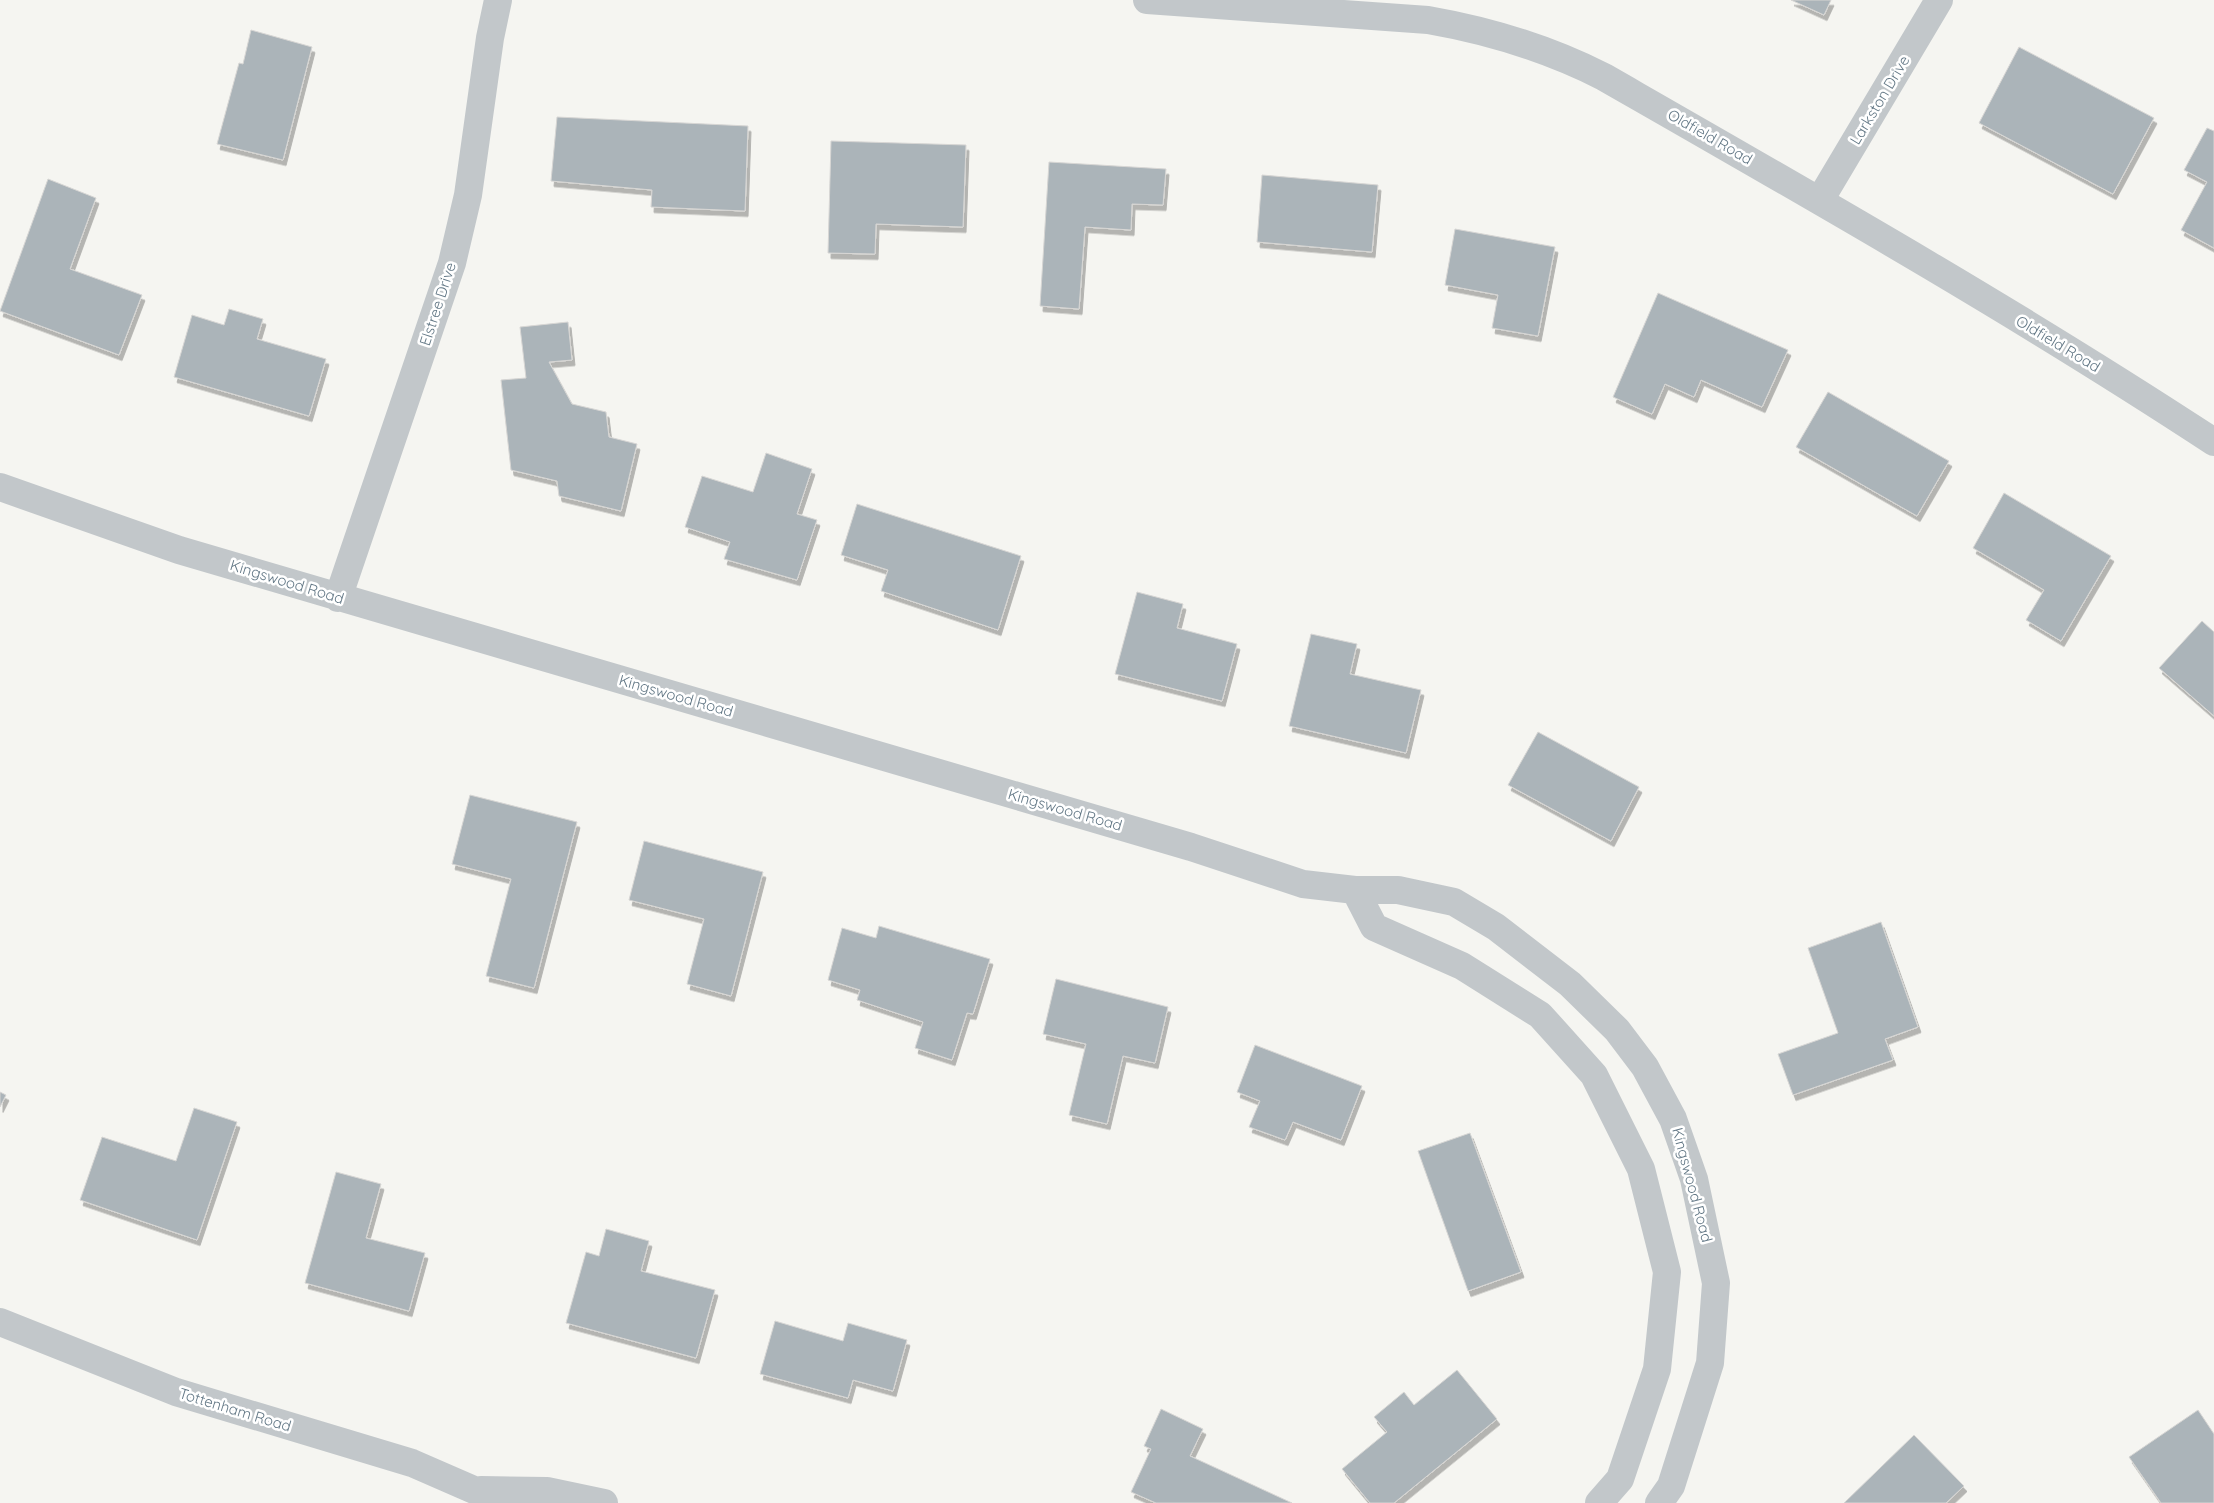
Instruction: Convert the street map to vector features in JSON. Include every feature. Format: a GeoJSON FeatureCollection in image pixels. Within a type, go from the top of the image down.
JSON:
{"type":"FeatureCollection","features":[{"type":"Feature","properties":{"kind":"street","name":"Elstree Drive"},"geometry":{"type":"LineString","coordinates":[[338,598],[452,263],[468,194],[490,38],[498,0]]}},
{"type":"Feature","properties":{"kind":"street","name":"Oldfield Road"},"geometry":{"type":"LineString","coordinates":[[1147,0],[1428,20],[1464,27],[1534,46],[1569,59],[1820,200],[2090,363],[2214,442]]}},
{"type":"Feature","properties":{"kind":"street","name":"Larkston Drive"},"geometry":{"type":"LineString","coordinates":[[1820,200],[1939,0]]}},
{"type":"Feature","properties":{"kind":"street","name":"Kingswood Road"},"geometry":{"type":"LineString","coordinates":[[0,487],[179,550],[1182,844],[1303,884],[1355,890],[1398,890],[1454,902],[1496,927],[1570,984],[1617,1030],[1645,1067],[1673,1119],[1694,1179],[1716,1283],[1710,1363],[1671,1486],[1659,1503]]}},
{"type":"Feature","properties":{"kind":"street"},"geometry":{"type":"LineString","coordinates":[[1355,890],[1374,926],[1462,966],[1540,1015],[1594,1075],[1641,1169],[1667,1272],[1656,1369],[1620,1479],[1599,1503]]}},
{"type":"Feature","properties":{"kind":"street","name":"Tottenham Road"},"geometry":{"type":"LineString","coordinates":[[0,1322],[176,1392],[412,1463],[504,1503]]}},
{"type":"Feature","properties":{"kind":"street","name":"Tottenham Road"},"geometry":{"type":"LineString","coordinates":[[472,1490],[547,1492],[604,1503]]}},
{"type":"Feature","properties":{"kind":"building"},"geometry":{"type":"Polygon","coordinates":[[[1791,0],[1831,0],[1824,15],[1791,0]]]}},
{"type":"Feature","properties":{"kind":"building"},"geometry":{"type":"Polygon","coordinates":[[[251,30],[312,47],[283,160],[217,144],[239,63],[243,64],[251,30]]]}},
{"type":"Feature","properties":{"kind":"building"},"geometry":{"type":"Polygon","coordinates":[[[2019,47],[2154,118],[2113,194],[1979,123],[2019,47]]]}},
{"type":"Feature","properties":{"kind":"building"},"geometry":{"type":"Polygon","coordinates":[[[557,117],[748,126],[745,211],[651,207],[652,190],[551,181],[557,117]]]}},
{"type":"Feature","properties":{"kind":"building"},"geometry":{"type":"Polygon","coordinates":[[[2207,128],[2214,131],[2214,248],[2181,230],[2207,182],[2184,170],[2207,128]]]}},
{"type":"Feature","properties":{"kind":"building"},"geometry":{"type":"Polygon","coordinates":[[[831,141],[966,145],[963,227],[876,224],[875,254],[828,253],[831,141]]]}},
{"type":"Feature","properties":{"kind":"building"},"geometry":{"type":"Polygon","coordinates":[[[1049,162],[1166,169],[1163,205],[1132,204],[1131,230],[1085,227],[1079,309],[1040,306],[1049,162]]]}},
{"type":"Feature","properties":{"kind":"building"},"geometry":{"type":"Polygon","coordinates":[[[1262,175],[1378,185],[1372,252],[1257,242],[1262,175]]]}},
{"type":"Feature","properties":{"kind":"building"},"geometry":{"type":"Polygon","coordinates":[[[48,179],[96,198],[70,269],[142,295],[119,355],[0,311],[48,179]]]}},
{"type":"Feature","properties":{"kind":"building"},"geometry":{"type":"Polygon","coordinates":[[[1455,229],[1555,247],[1538,336],[1492,328],[1498,295],[1445,285],[1455,229]]]}},
{"type":"Feature","properties":{"kind":"building"},"geometry":{"type":"Polygon","coordinates":[[[1658,293],[1788,350],[1762,407],[1701,380],[1694,397],[1665,384],[1652,414],[1613,397],[1658,293]]]}},
{"type":"Feature","properties":{"kind":"building"},"geometry":{"type":"Polygon","coordinates":[[[229,309],[263,319],[257,339],[326,359],[309,416],[174,377],[192,315],[224,325],[229,309]]]}},
{"type":"Feature","properties":{"kind":"building"},"geometry":{"type":"Polygon","coordinates":[[[568,322],[572,360],[549,362],[572,404],[606,412],[609,437],[637,444],[621,511],[559,496],[557,481],[511,470],[501,380],[526,378],[520,327],[568,322]]]}},
{"type":"Feature","properties":{"kind":"building"},"geometry":{"type":"Polygon","coordinates":[[[1828,392],[1949,461],[1917,516],[1796,447],[1828,392]]]}},
{"type":"Feature","properties":{"kind":"building"},"geometry":{"type":"Polygon","coordinates":[[[766,453],[812,469],[797,514],[817,520],[797,580],[724,559],[730,542],[685,527],[702,476],[753,492],[766,453]]]}},
{"type":"Feature","properties":{"kind":"building"},"geometry":{"type":"Polygon","coordinates":[[[2004,493],[2111,556],[2061,641],[2026,620],[2044,590],[1973,548],[2004,493]]]}},
{"type":"Feature","properties":{"kind":"building"},"geometry":{"type":"Polygon","coordinates":[[[857,504],[1021,556],[998,630],[881,591],[888,570],[841,555],[857,504]]]}},
{"type":"Feature","properties":{"kind":"building"},"geometry":{"type":"Polygon","coordinates":[[[1137,592],[1183,604],[1177,628],[1237,644],[1222,701],[1115,674],[1137,592]]]}},
{"type":"Feature","properties":{"kind":"building"},"geometry":{"type":"Polygon","coordinates":[[[2202,621],[2214,632],[2214,716],[2159,668],[2202,621]]]}},
{"type":"Feature","properties":{"kind":"building"},"geometry":{"type":"Polygon","coordinates":[[[1311,634],[1357,644],[1350,674],[1421,690],[1406,753],[1289,726],[1311,634]]]}},
{"type":"Feature","properties":{"kind":"building"},"geometry":{"type":"Polygon","coordinates":[[[1538,732],[1639,787],[1611,841],[1508,785],[1538,732]]]}},
{"type":"Feature","properties":{"kind":"building"},"geometry":{"type":"Polygon","coordinates":[[[470,795],[577,822],[534,988],[486,976],[511,879],[452,864],[470,795]]]}},
{"type":"Feature","properties":{"kind":"building"},"geometry":{"type":"Polygon","coordinates":[[[644,841],[763,872],[731,996],[687,984],[704,919],[629,900],[644,841]]]}},
{"type":"Feature","properties":{"kind":"building"},"geometry":{"type":"Polygon","coordinates":[[[1881,922],[1918,1027],[1885,1039],[1893,1060],[1793,1095],[1778,1054],[1838,1033],[1808,948],[1881,922]]]}},
{"type":"Feature","properties":{"kind":"building"},"geometry":{"type":"Polygon","coordinates":[[[879,926],[990,959],[973,1014],[967,1013],[952,1060],[915,1048],[923,1022],[857,1000],[860,990],[828,980],[842,928],[876,938],[879,926]]]}},
{"type":"Feature","properties":{"kind":"building"},"geometry":{"type":"Polygon","coordinates":[[[1056,979],[1168,1007],[1155,1063],[1123,1056],[1107,1124],[1069,1115],[1086,1044],[1043,1034],[1056,979]]]}},
{"type":"Feature","properties":{"kind":"building"},"geometry":{"type":"Polygon","coordinates":[[[1255,1045],[1362,1086],[1341,1140],[1293,1122],[1285,1140],[1249,1127],[1260,1101],[1237,1092],[1255,1045]]]}},
{"type":"Feature","properties":{"kind":"building"},"geometry":{"type":"Polygon","coordinates":[[[0,1092],[6,1095],[0,1107],[0,1092]]]}},
{"type":"Feature","properties":{"kind":"building"},"geometry":{"type":"Polygon","coordinates":[[[194,1108],[237,1122],[197,1240],[80,1200],[102,1137],[176,1161],[194,1108]]]}},
{"type":"Feature","properties":{"kind":"building"},"geometry":{"type":"Polygon","coordinates":[[[1470,1133],[1521,1272],[1468,1291],[1418,1151],[1470,1133]]]}},
{"type":"Feature","properties":{"kind":"building"},"geometry":{"type":"Polygon","coordinates":[[[336,1172],[381,1184],[366,1238],[425,1253],[409,1311],[305,1283],[336,1172]]]}},
{"type":"Feature","properties":{"kind":"building"},"geometry":{"type":"Polygon","coordinates":[[[606,1229],[649,1241],[641,1271],[715,1290],[696,1358],[566,1323],[586,1252],[599,1256],[606,1229]]]}},
{"type":"Feature","properties":{"kind":"building"},"geometry":{"type":"Polygon","coordinates":[[[775,1321],[843,1341],[848,1323],[907,1340],[893,1391],[853,1380],[848,1398],[760,1374],[775,1321]]]}},
{"type":"Feature","properties":{"kind":"building"},"geometry":{"type":"Polygon","coordinates":[[[1457,1370],[1497,1419],[1394,1503],[1370,1503],[1342,1469],[1387,1432],[1374,1417],[1404,1392],[1414,1405],[1457,1370]]]}},
{"type":"Feature","properties":{"kind":"building"},"geometry":{"type":"Polygon","coordinates":[[[1161,1409],[1203,1429],[1190,1456],[1292,1503],[1156,1503],[1131,1492],[1151,1449],[1144,1446],[1161,1409]]]}},
{"type":"Feature","properties":{"kind":"building"},"geometry":{"type":"Polygon","coordinates":[[[2198,1410],[2214,1434],[2214,1503],[2161,1503],[2129,1457],[2198,1410]]]}},
{"type":"Feature","properties":{"kind":"building"},"geometry":{"type":"Polygon","coordinates":[[[1914,1435],[1964,1486],[1946,1503],[1844,1503],[1914,1435]]]}}]}
